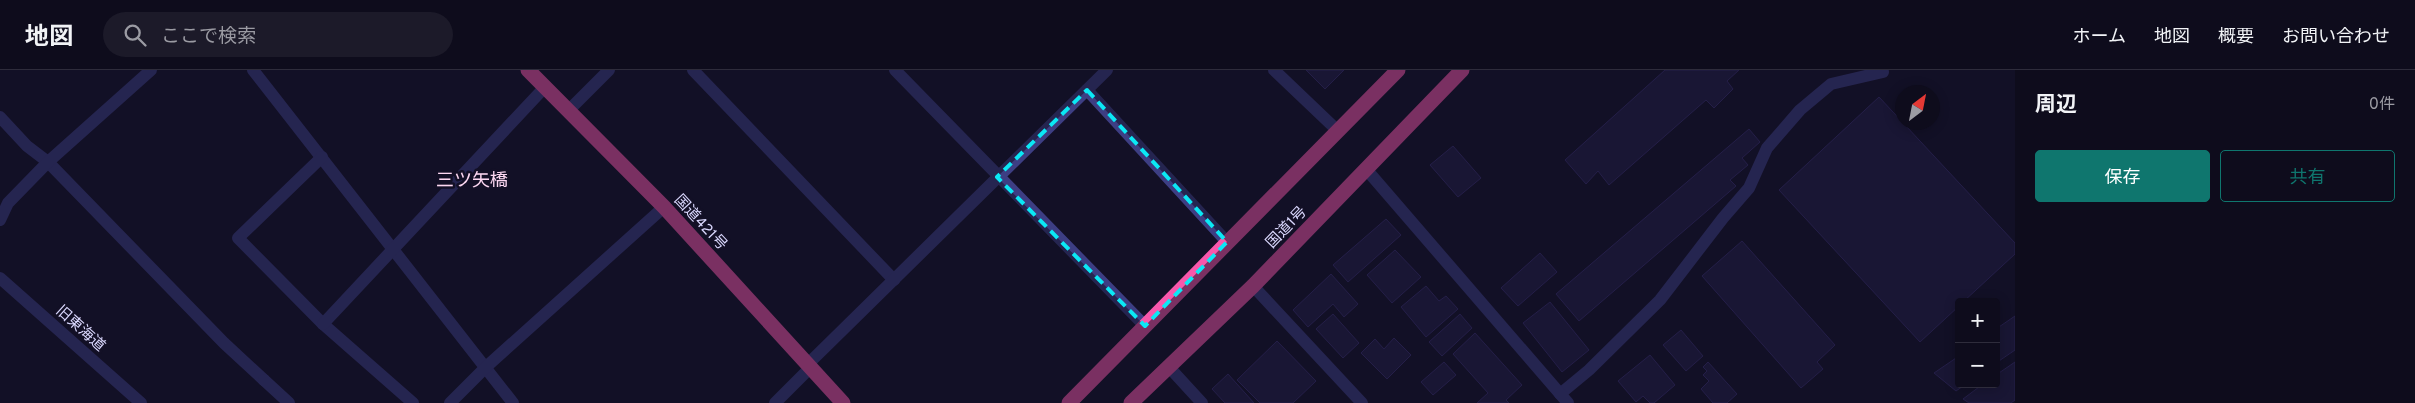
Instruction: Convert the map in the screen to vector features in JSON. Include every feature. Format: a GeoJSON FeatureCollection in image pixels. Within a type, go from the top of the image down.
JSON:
{"type":"FeatureCollection","features":[{"type":"Feature","properties":{"kind":"highway","name":"国道421号"},"geometry":{"type":"LineString","coordinates":[[528,70],[664,207],[843,403]]}},
{"type":"Feature","properties":{"kind":"highway","name":"国道1号"},"geometry":{"type":"LineString","coordinates":[[1070,403],[1398,70]]}},
{"type":"Feature","properties":{"kind":"highway","name":"国道1号"},"geometry":{"type":"LineString","coordinates":[[1131,403],[1253,286],[1462,70]]}},
{"type":"Feature","properties":{"kind":"street"},"geometry":{"type":"LineString","coordinates":[[0,220],[8,203],[48,162],[151,70]]}},
{"type":"Feature","properties":{"kind":"street"},"geometry":{"type":"LineString","coordinates":[[253,70],[513,403]]}},
{"type":"Feature","properties":{"kind":"street"},"geometry":{"type":"LineString","coordinates":[[569,110],[609,70]]}},
{"type":"Feature","properties":{"kind":"street"},"geometry":{"type":"LineString","coordinates":[[693,70],[894,280]]}},
{"type":"Feature","properties":{"kind":"street"},"geometry":{"type":"LineString","coordinates":[[895,70],[997,177],[1145,326]]}},
{"type":"Feature","properties":{"kind":"street"},"geometry":{"type":"LineString","coordinates":[[775,403],[894,280],[1107,70]]}},
{"type":"Feature","properties":{"kind":"street"},"geometry":{"type":"LineString","coordinates":[[1274,70],[1338,131]]}},
{"type":"Feature","properties":{"kind":"street"},"geometry":{"type":"LineString","coordinates":[[1366,169],[1560,400],[1660,300],[1723,218],[1749,188],[1767,148],[1800,110],[1831,84],[1883,72]]}},
{"type":"Feature","properties":{"kind":"street"},"geometry":{"type":"LineString","coordinates":[[324,324],[545,87]]}},
{"type":"Feature","properties":{"kind":"street"},"geometry":{"type":"LineString","coordinates":[[1087,90],[1227,242]]}},
{"type":"Feature","properties":{"kind":"street"},"geometry":{"type":"LineString","coordinates":[[0,117],[27,146],[48,162],[224,343],[289,403]]}},
{"type":"Feature","properties":{"kind":"street"},"geometry":{"type":"LineString","coordinates":[[322,157],[238,238],[324,324],[413,403]]}},
{"type":"Feature","properties":{"kind":"street"},"geometry":{"type":"LineString","coordinates":[[450,403],[664,207]]}},
{"type":"Feature","properties":{"kind":"street","name":"旧東海道"},"geometry":{"type":"LineString","coordinates":[[0,278],[141,403]]}},
{"type":"Feature","properties":{"kind":"street"},"geometry":{"type":"LineString","coordinates":[[1253,286],[1362,403]]}},
{"type":"Feature","properties":{"kind":"street"},"geometry":{"type":"LineString","coordinates":[[1168,366],[1202,403]]}},
{"type":"Feature","properties":{"kind":"highlighted area"},"geometry":{"type":"Polygon","coordinates":[[[1087,90],[1227,242],[1145,326],[997,177],[1087,90]]]}},
{"type":"Feature","properties":{"kind":"building"},"geometry":{"type":"Polygon","coordinates":[[[1306,70],[1344,70],[1325,89],[1306,70]]]}},
{"type":"Feature","properties":{"kind":"building"},"geometry":{"type":"Polygon","coordinates":[[[1665,70],[1739,70],[1727,81],[1733,89],[1714,108],[1706,100],[1609,185],[1598,171],[1586,184],[1565,160],[1665,70]]]}},
{"type":"Feature","properties":{"kind":"building"},"geometry":{"type":"Polygon","coordinates":[[[1879,97],[1895,114],[1895,130],[1910,130],[2015,243],[2015,254],[1967,298],[1955,298],[1955,310],[1920,342],[1779,190],[1879,97]]]}},
{"type":"Feature","properties":{"kind":"building"},"geometry":{"type":"Polygon","coordinates":[[[1749,129],[1760,142],[1742,158],[1748,165],[1730,180],[1736,186],[1579,321],[1556,294],[1749,129]]]}},
{"type":"Feature","properties":{"kind":"building"},"geometry":{"type":"Polygon","coordinates":[[[1453,146],[1481,178],[1458,197],[1430,165],[1453,146]]]}},
{"type":"Feature","properties":{"kind":"building"},"geometry":{"type":"Polygon","coordinates":[[[1386,219],[1401,235],[1348,282],[1333,265],[1386,219]]]}},
{"type":"Feature","properties":{"kind":"building"},"geometry":{"type":"Polygon","coordinates":[[[1742,241],[1835,345],[1817,362],[1823,369],[1801,388],[1702,276],[1742,241]]]}},
{"type":"Feature","properties":{"kind":"building"},"geometry":{"type":"Polygon","coordinates":[[[1395,250],[1421,277],[1392,303],[1367,275],[1395,250]]]}},
{"type":"Feature","properties":{"kind":"building"},"geometry":{"type":"Polygon","coordinates":[[[1540,253],[1557,272],[1518,306],[1501,288],[1540,253]]]}},
{"type":"Feature","properties":{"kind":"building"},"geometry":{"type":"Polygon","coordinates":[[[1331,274],[1358,304],[1344,317],[1333,304],[1308,327],[1293,310],[1331,274]]]}},
{"type":"Feature","properties":{"kind":"building"},"geometry":{"type":"Polygon","coordinates":[[[1426,286],[1439,301],[1446,296],[1458,309],[1426,337],[1401,307],[1426,286]]]}},
{"type":"Feature","properties":{"kind":"building"},"geometry":{"type":"Polygon","coordinates":[[[1550,302],[1589,350],[1562,372],[1523,323],[1550,302]]]}},
{"type":"Feature","properties":{"kind":"building"},"geometry":{"type":"Polygon","coordinates":[[[1333,314],[1359,343],[1343,358],[1316,329],[1333,314]]]}},
{"type":"Feature","properties":{"kind":"building"},"geometry":{"type":"Polygon","coordinates":[[[1460,314],[1472,328],[1442,356],[1429,342],[1460,314]]]}},
{"type":"Feature","properties":{"kind":"building"},"geometry":{"type":"Polygon","coordinates":[[[2015,316],[2015,350],[2000,360],[2000,343],[2000,326],[2015,316]]]}},
{"type":"Feature","properties":{"kind":"building"},"geometry":{"type":"Polygon","coordinates":[[[1681,330],[1703,356],[1686,371],[1663,345],[1681,330]]]}},
{"type":"Feature","properties":{"kind":"building"},"geometry":{"type":"Polygon","coordinates":[[[1475,333],[1522,385],[1506,400],[1509,403],[1477,403],[1488,393],[1453,354],[1475,333]]]}},
{"type":"Feature","properties":{"kind":"building"},"geometry":{"type":"Polygon","coordinates":[[[1394,338],[1411,355],[1387,379],[1361,353],[1375,339],[1384,349],[1394,338]]]}},
{"type":"Feature","properties":{"kind":"building"},"geometry":{"type":"Polygon","coordinates":[[[1277,341],[1316,381],[1293,403],[1260,403],[1237,380],[1277,341]]]}},
{"type":"Feature","properties":{"kind":"building"},"geometry":{"type":"Polygon","coordinates":[[[1650,355],[1675,385],[1654,403],[1650,403],[1643,396],[1636,402],[1618,381],[1650,355]]]}},
{"type":"Feature","properties":{"kind":"building"},"geometry":{"type":"Polygon","coordinates":[[[1955,359],[1955,388],[1960,388],[1956,391],[1934,373],[1955,359]]]}},
{"type":"Feature","properties":{"kind":"building"},"geometry":{"type":"Polygon","coordinates":[[[1444,362],[1456,375],[1433,395],[1421,382],[1444,362]]]}},
{"type":"Feature","properties":{"kind":"building"},"geometry":{"type":"Polygon","coordinates":[[[1708,362],[1737,394],[1727,403],[1713,403],[1701,389],[1709,381],[1703,375],[1707,371],[1703,367],[1708,362]]]}},
{"type":"Feature","properties":{"kind":"building"},"geometry":{"type":"Polygon","coordinates":[[[2015,362],[2015,400],[2011,403],[1969,403],[1963,399],[1978,388],[2000,388],[2000,372],[2015,362]]]}},
{"type":"Feature","properties":{"kind":"building"},"geometry":{"type":"Polygon","coordinates":[[[1228,374],[1254,403],[1225,403],[1212,389],[1228,374]]]}},
{"type":"Feature","properties":{"kind":"district","name":"三ツ矢橋"},"geometry":{"type":"Point","coordinates":[472,180]}}]}
